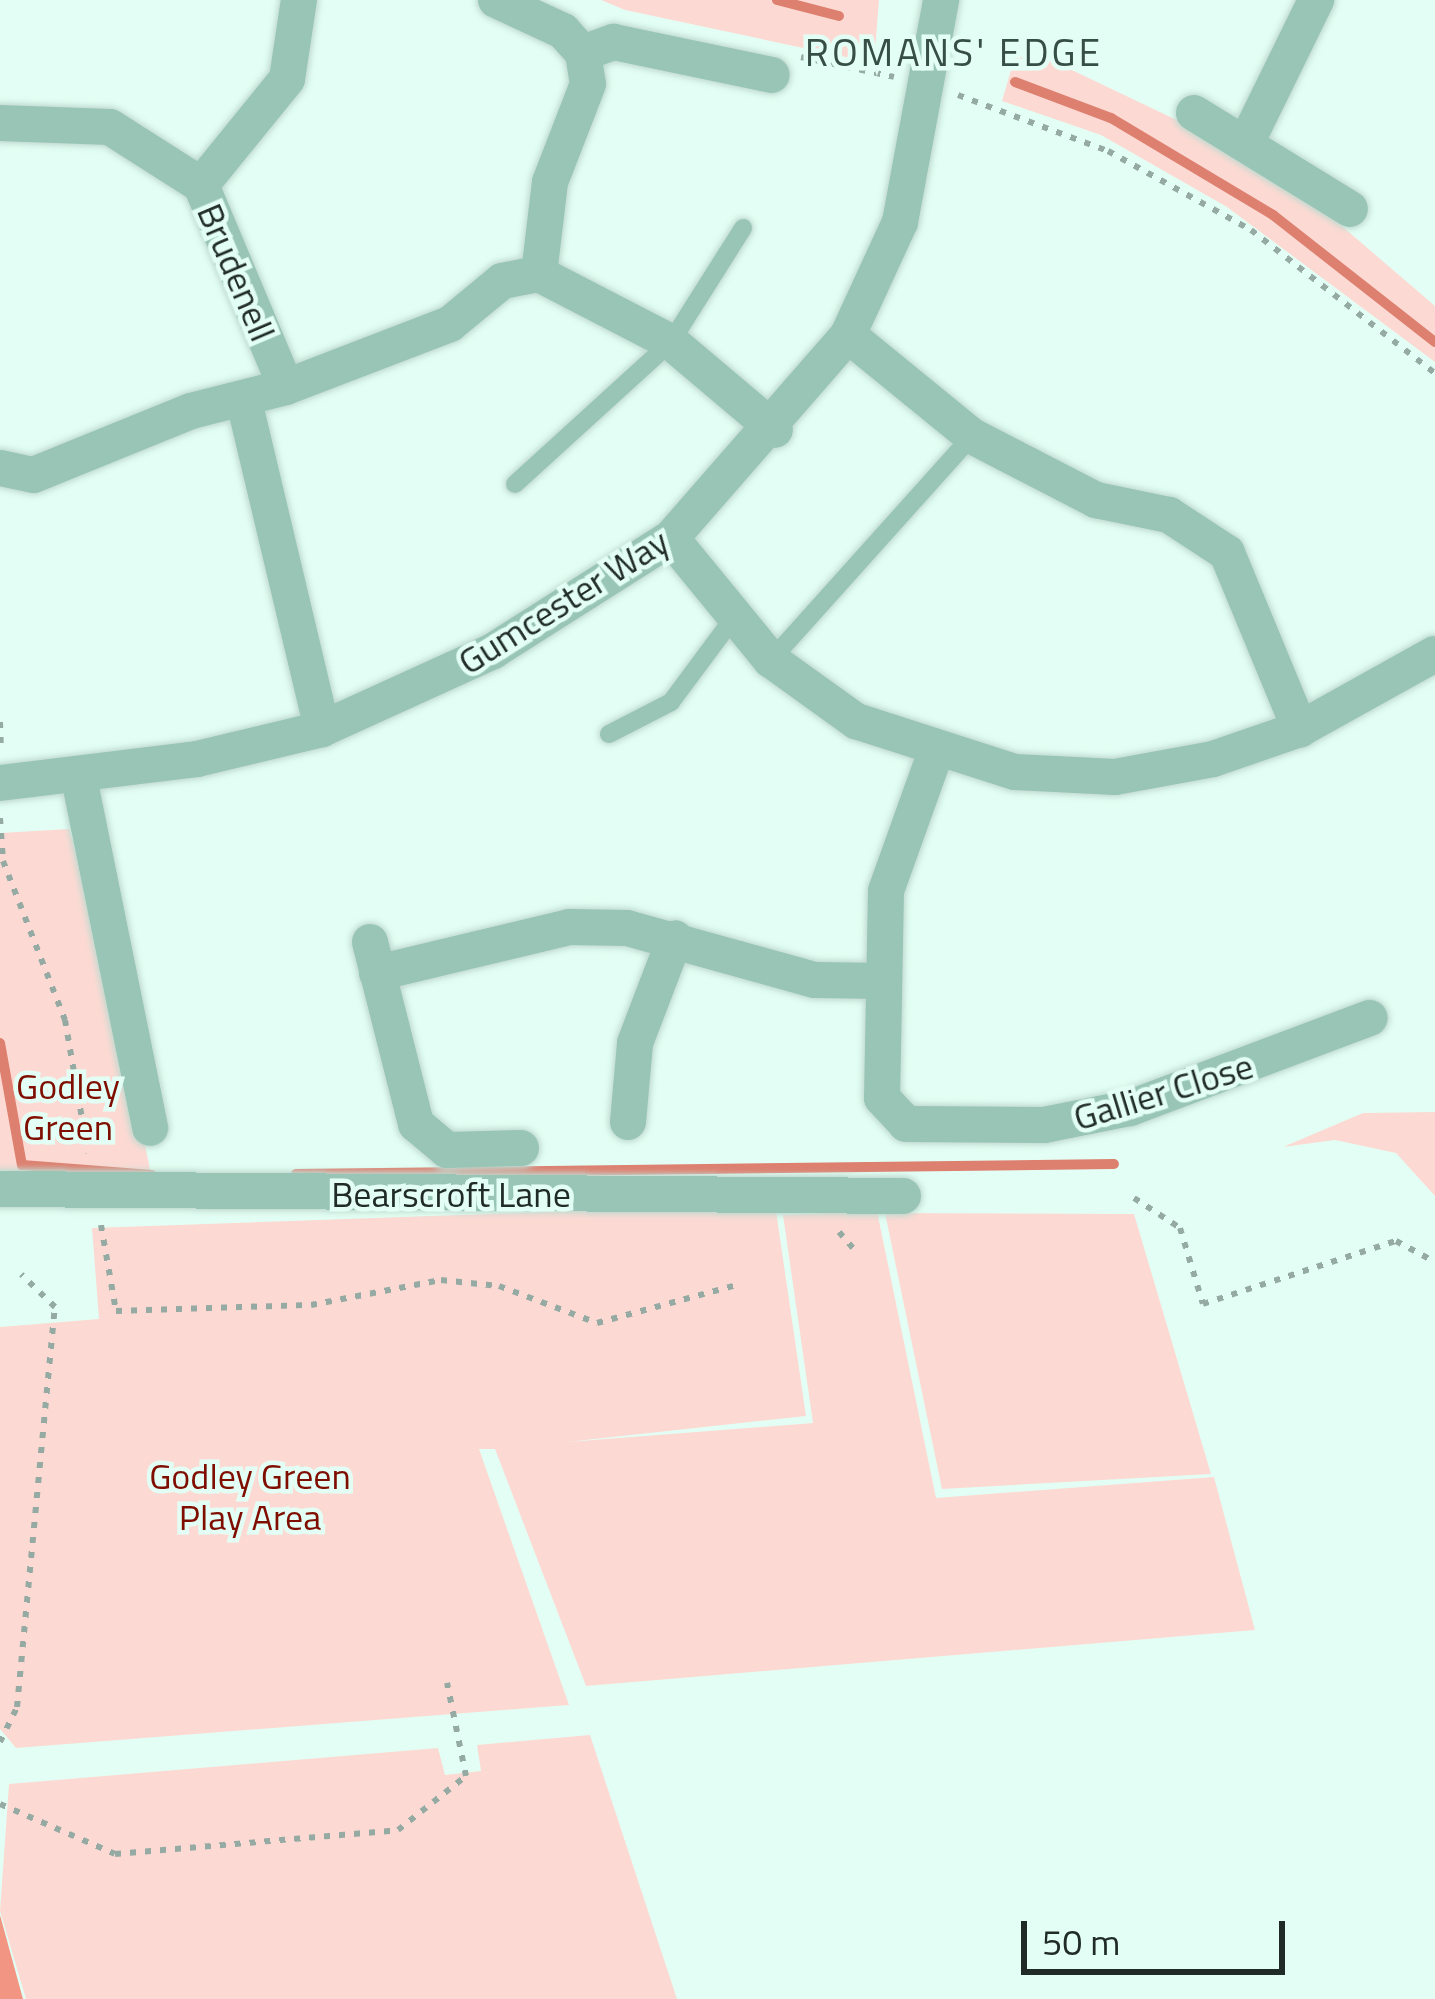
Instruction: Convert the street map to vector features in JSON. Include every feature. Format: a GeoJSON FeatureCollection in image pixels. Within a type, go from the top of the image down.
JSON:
{"type":"FeatureCollection","features":[{"type":"Feature","properties":{"kind":"street"},"geometry":{"type":"LineString","coordinates":[[201,185],[287,79],[299,0]]}},
{"type":"Feature","properties":{"kind":"street"},"geometry":{"type":"LineString","coordinates":[[496,0],[563,31],[584,53],[587,84],[550,182],[539,274]]}},
{"type":"Feature","properties":{"kind":"street","name":"Gumcester Way"},"geometry":{"type":"LineString","coordinates":[[0,784],[80,778],[322,729],[494,651],[671,538],[775,430],[848,335],[900,222],[934,86],[941,0]]}},
{"type":"Feature","properties":{"kind":"street"},"geometry":{"type":"LineString","coordinates":[[1249,137],[1316,0]]}},
{"type":"Feature","properties":{"kind":"street"},"geometry":{"type":"LineString","coordinates":[[584,53],[614,42],[772,75]]}},
{"type":"Feature","properties":{"kind":"street"},"geometry":{"type":"LineString","coordinates":[[1194,113],[1249,137],[1350,208]]}},
{"type":"Feature","properties":{"kind":"street","name":"Brudenell"},"geometry":{"type":"LineString","coordinates":[[0,123],[110,127],[201,185],[286,387],[33,476],[0,468]]}},
{"type":"Feature","properties":{"kind":"street"},"geometry":{"type":"LineString","coordinates":[[286,387],[450,324],[502,281],[539,274],[670,342],[775,430]]}},
{"type":"Feature","properties":{"kind":"street"},"geometry":{"type":"LineString","coordinates":[[848,335],[972,436],[1096,500],[1169,515],[1227,554],[1300,729]]}},
{"type":"Feature","properties":{"kind":"street"},"geometry":{"type":"LineString","coordinates":[[244,401],[322,729]]}},
{"type":"Feature","properties":{"kind":"street"},"geometry":{"type":"LineString","coordinates":[[671,538],[732,620],[771,660],[856,721],[935,754],[1115,777],[1300,729],[1435,654]]}},
{"type":"Feature","properties":{"kind":"street","name":"Gallier Close"},"geometry":{"type":"LineString","coordinates":[[935,754],[886,891],[880,981],[882,1098],[905,1124],[929,1129],[1130,1108],[1370,1018]]}},
{"type":"Feature","properties":{"kind":"street"},"geometry":{"type":"LineString","coordinates":[[80,778],[150,1128]]}},
{"type":"Feature","properties":{"kind":"street"},"geometry":{"type":"LineString","coordinates":[[521,1148],[448,1150],[416,1124],[373,957],[570,927],[674,938],[815,980],[880,981]]}},
{"type":"Feature","properties":{"kind":"street"},"geometry":{"type":"LineString","coordinates":[[628,1122],[635,1043],[674,938]]}},
{"type":"Feature","properties":{"kind":"street","name":"Bearscroft Lane"},"geometry":{"type":"LineString","coordinates":[[0,1189],[95,1195],[902,1196]]}},
{"type":"Feature","properties":{"kind":"lane"},"geometry":{"type":"LineString","coordinates":[[515,484],[670,342],[743,228]]}},
{"type":"Feature","properties":{"kind":"lane"},"geometry":{"type":"LineString","coordinates":[[771,660],[972,436]]}},
{"type":"Feature","properties":{"kind":"lane"},"geometry":{"type":"LineString","coordinates":[[609,734],[671,702],[732,620]]}},
{"type":"Feature","properties":{"kind":"path"},"geometry":{"type":"LineString","coordinates":[[934,86],[1108,151],[1251,230],[1435,373]]}},
{"type":"Feature","properties":{"kind":"path"},"geometry":{"type":"LineString","coordinates":[[0,722],[0,754]]}},
{"type":"Feature","properties":{"kind":"path"},"geometry":{"type":"LineString","coordinates":[[0,818],[3,861],[65,1020],[87,1145]]}},
{"type":"Feature","properties":{"kind":"path"},"geometry":{"type":"LineString","coordinates":[[95,1195],[116,1311],[310,1305],[441,1280],[499,1286],[597,1323],[741,1285]]}},
{"type":"Feature","properties":{"kind":"path"},"geometry":{"type":"LineString","coordinates":[[1134,1198],[1180,1228],[1203,1304],[1396,1240],[1435,1262]]}},
{"type":"Feature","properties":{"kind":"path"},"geometry":{"type":"LineString","coordinates":[[0,1742],[17,1707],[55,1307],[21,1274]]}},
{"type":"Feature","properties":{"kind":"path"},"geometry":{"type":"LineString","coordinates":[[0,1804],[115,1854],[398,1830],[466,1776],[448,1683]]}},
{"type":"Feature","properties":{"kind":"green space"},"geometry":{"type":"Polygon","coordinates":[[[601,0],[879,0],[874,63],[625,10],[601,0]]]}},
{"type":"Feature","properties":{"kind":"green space"},"geometry":{"type":"Polygon","coordinates":[[[1015,56],[1055,62],[1183,123],[1336,221],[1435,306],[1435,362],[1227,207],[1101,135],[1002,101],[1015,56]]]}},
{"type":"Feature","properties":{"kind":"green space","name":"Godley Green"},"geometry":{"type":"Polygon","coordinates":[[[69,829],[115,991],[152,1180],[0,1170],[0,833],[69,829]]]}},
{"type":"Feature","properties":{"kind":"green space"},"geometry":{"type":"Polygon","coordinates":[[[1435,1112],[1435,1196],[1396,1153],[1335,1140],[1283,1147],[1363,1113],[1435,1112]]]}},
{"type":"Feature","properties":{"kind":"green space","name":"Godley Green Play Area"},"geometry":{"type":"Polygon","coordinates":[[[775,1204],[806,1416],[567,1442],[813,1423],[783,1215],[877,1211],[936,1498],[1214,1477],[1255,1630],[586,1686],[495,1449],[479,1449],[569,1705],[16,1748],[0,1729],[0,1327],[99,1319],[92,1228],[775,1204]]]}},
{"type":"Feature","properties":{"kind":"green space"},"geometry":{"type":"Polygon","coordinates":[[[885,1213],[1134,1214],[1211,1474],[942,1489],[885,1213]]]}},
{"type":"Feature","properties":{"kind":"green space"},"geometry":{"type":"Polygon","coordinates":[[[590,1735],[677,1999],[26,1999],[0,1911],[9,1784],[438,1748],[445,1775],[481,1771],[477,1745],[590,1735]]]}},
{"type":"Feature","properties":{"kind":"shaded area"},"geometry":{"type":"Polygon","coordinates":[[[0,1915],[23,1999],[0,1999],[0,1915]]]}},
{"type":"Feature","properties":{"kind":"waterway"},"geometry":{"type":"LineString","coordinates":[[777,0],[839,16]]}},
{"type":"Feature","properties":{"kind":"waterway"},"geometry":{"type":"LineString","coordinates":[[1015,82],[1111,118],[1273,215],[1435,342]]}},
{"type":"Feature","properties":{"kind":"waterway"},"geometry":{"type":"LineString","coordinates":[[0,1043],[22,1165],[152,1175]]}},
{"type":"Feature","properties":{"kind":"waterway"},"geometry":{"type":"LineString","coordinates":[[296,1174],[1114,1164]]}},
{"type":"Feature","properties":{"kind":"district","name":"ROMANS' EDGE"},"geometry":{"type":"Point","coordinates":[954,52]}}]}
